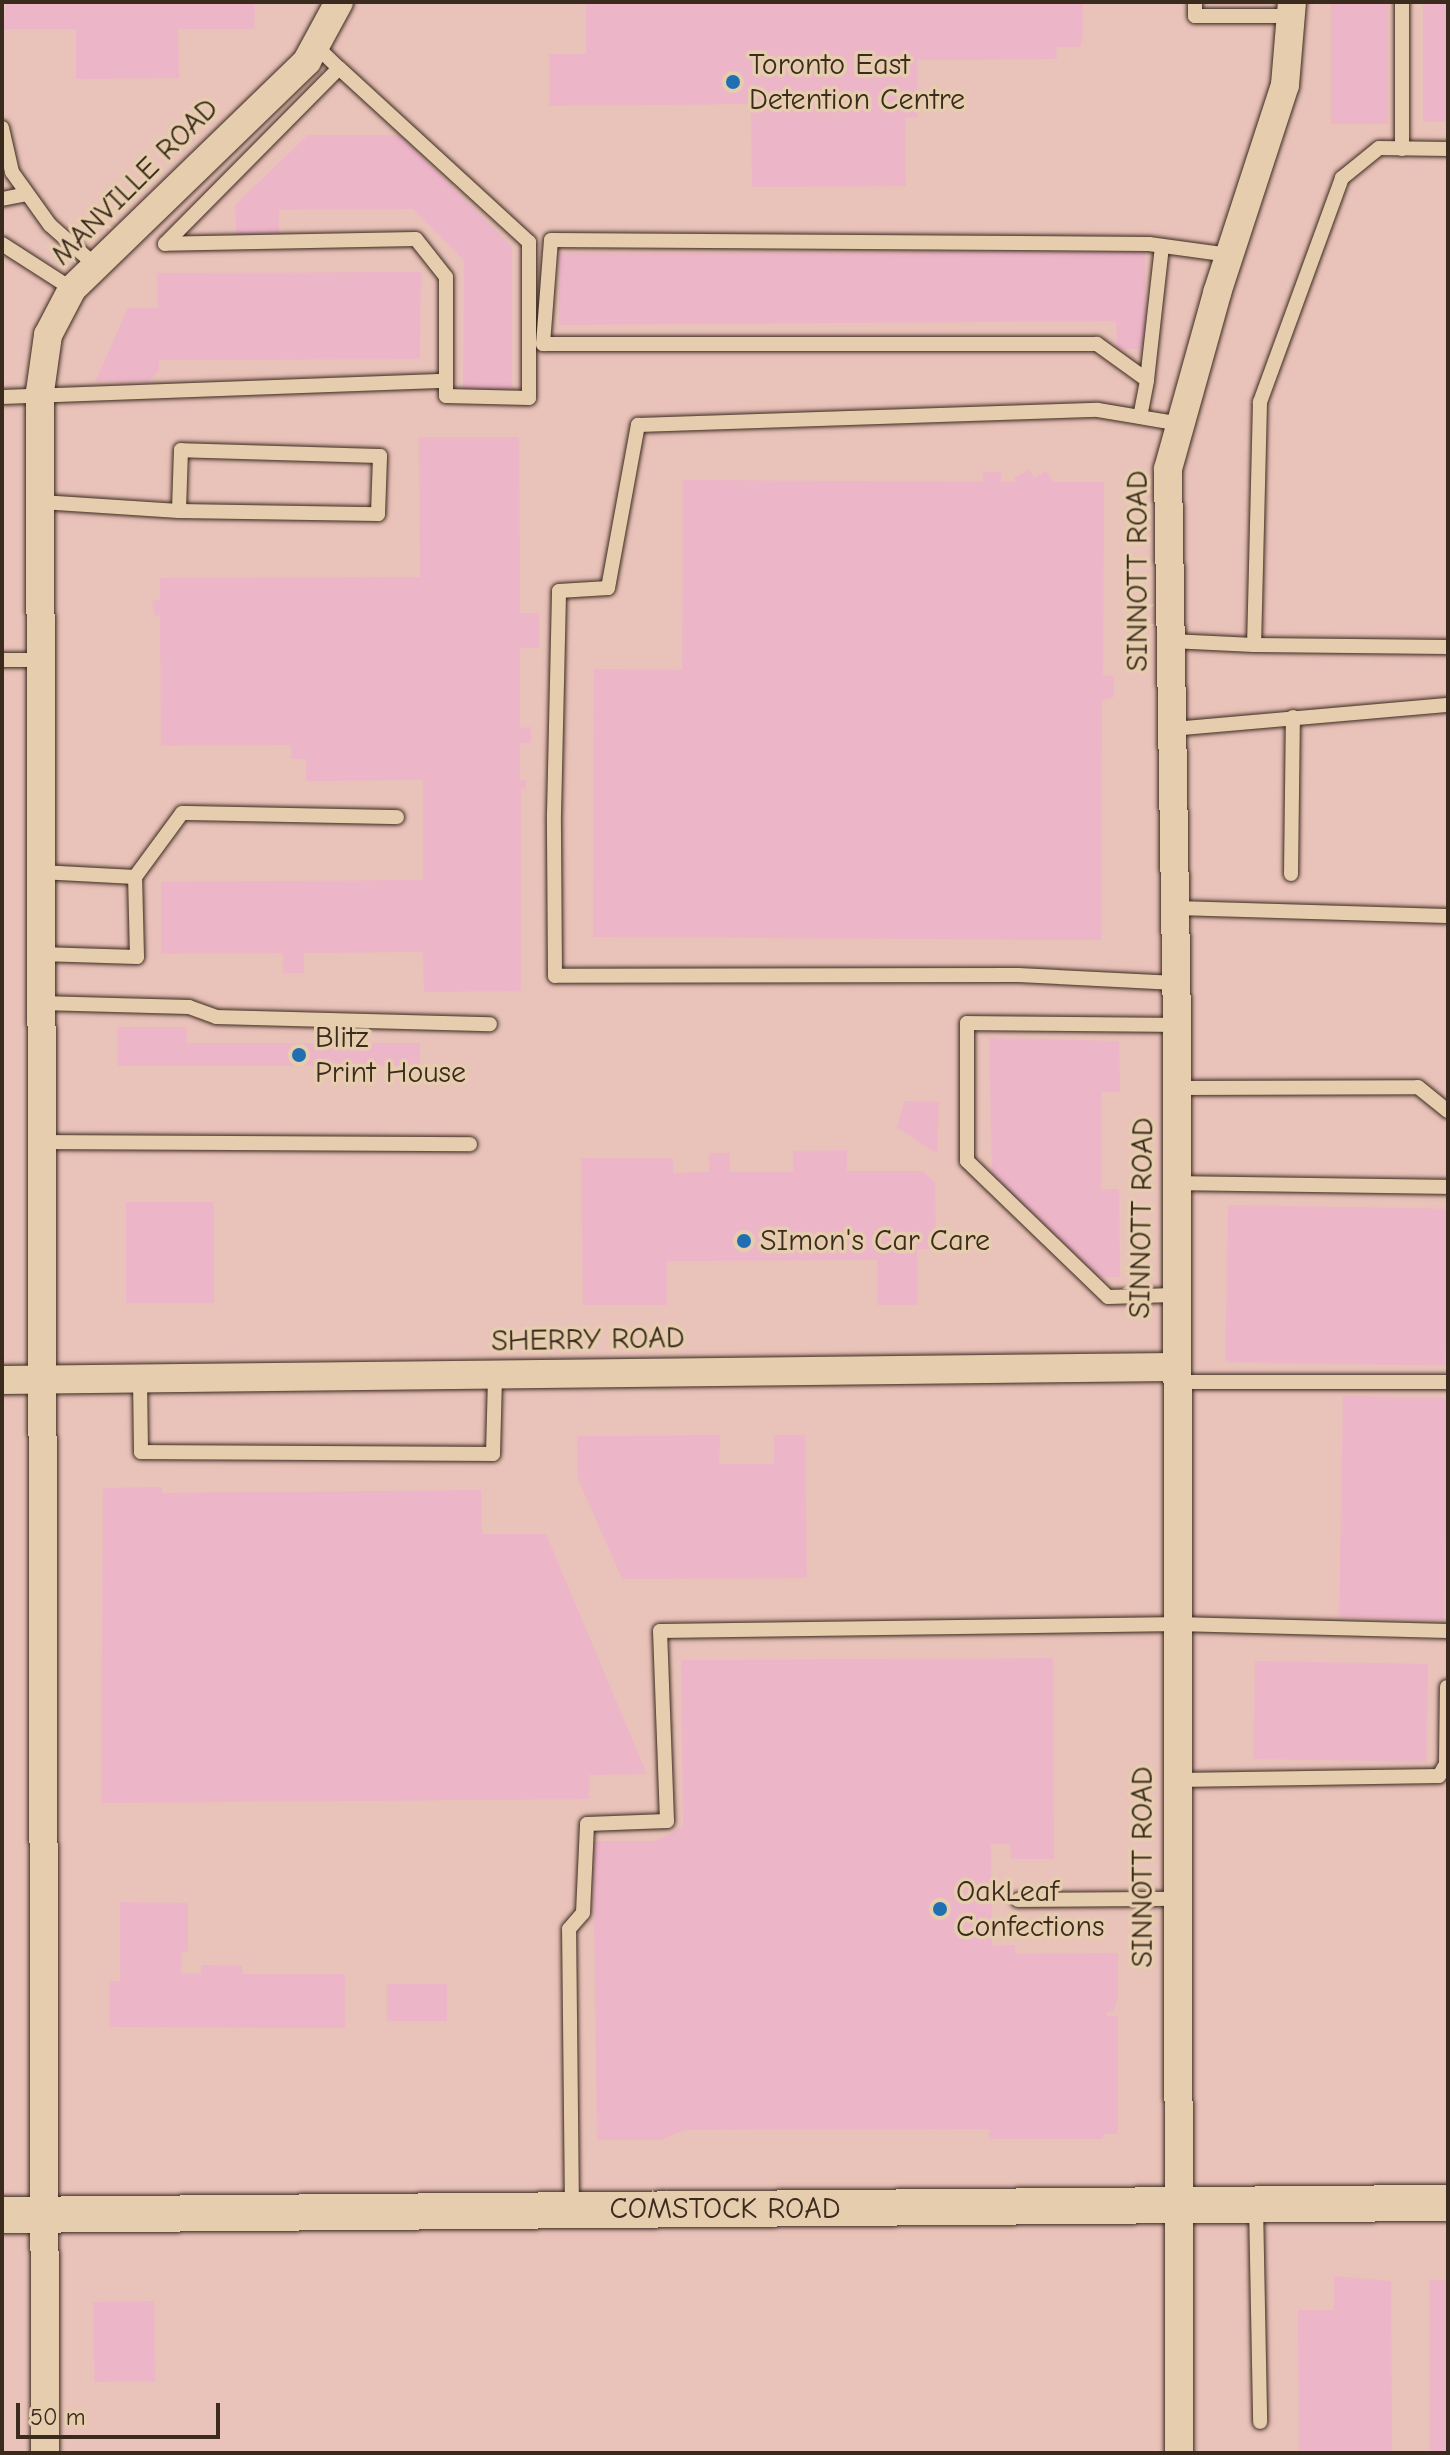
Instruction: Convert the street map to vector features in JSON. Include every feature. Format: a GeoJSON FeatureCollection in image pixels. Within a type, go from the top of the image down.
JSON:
{"type":"FeatureCollection","features":[{"type":"Feature","properties":{"kind":"street","name":"MANVILLE ROAD"},"geometry":{"type":"LineString","coordinates":[[45,2453],[40,392],[48,335],[72,289],[307,61],[339,2]]}},
{"type":"Feature","properties":{"kind":"street","name":"SINNOTT ROAD"},"geometry":{"type":"LineString","coordinates":[[1179,2453],[1174,1374],[1177,1025],[1168,469],[1229,255],[1285,85],[1291,9]]}},
{"type":"Feature","properties":{"kind":"street","name":"SHERRY ROAD"},"geometry":{"type":"LineString","coordinates":[[2,1380],[495,1375],[1174,1374]]}},
{"type":"Feature","properties":{"kind":"street","name":"COMSTOCK ROAD"},"geometry":{"type":"LineString","coordinates":[[2,2215],[1448,2203]]}},
{"type":"Feature","properties":{"kind":"lane"},"geometry":{"type":"LineString","coordinates":[[1195,2],[1195,16],[1291,9]]}},
{"type":"Feature","properties":{"kind":"lane"},"geometry":{"type":"LineString","coordinates":[[1402,2],[1402,149]]}},
{"type":"Feature","properties":{"kind":"lane"},"geometry":{"type":"LineString","coordinates":[[315,45],[529,242],[529,398],[446,396],[446,277],[416,239],[165,244],[339,68]]}},
{"type":"Feature","properties":{"kind":"lane"},"geometry":{"type":"LineString","coordinates":[[2,128],[12,172],[50,225],[95,265]]}},
{"type":"Feature","properties":{"kind":"lane"},"geometry":{"type":"LineString","coordinates":[[1254,645],[1260,402],[1342,178],[1379,148],[1448,149]]}},
{"type":"Feature","properties":{"kind":"lane"},"geometry":{"type":"LineString","coordinates":[[2,199],[27,194]]}},
{"type":"Feature","properties":{"kind":"lane"},"geometry":{"type":"LineString","coordinates":[[1147,380],[1097,344],[543,344],[548,252],[551,240],[1162,246],[1229,255]]}},
{"type":"Feature","properties":{"kind":"lane"},"geometry":{"type":"LineString","coordinates":[[2,244],[72,289]]}},
{"type":"Feature","properties":{"kind":"lane"},"geometry":{"type":"LineString","coordinates":[[1140,417],[1162,246]]}},
{"type":"Feature","properties":{"kind":"lane"},"geometry":{"type":"LineString","coordinates":[[2,397],[40,392],[446,381]]}},
{"type":"Feature","properties":{"kind":"lane"},"geometry":{"type":"LineString","coordinates":[[1176,983],[1018,975],[555,976],[559,591],[608,588],[638,425],[1098,410],[1181,424]]}},
{"type":"Feature","properties":{"kind":"lane"},"geometry":{"type":"LineString","coordinates":[[41,502],[179,511],[378,514],[380,456],[181,450],[179,511]]}},
{"type":"Feature","properties":{"kind":"lane"},"geometry":{"type":"LineString","coordinates":[[1171,641],[1448,647]]}},
{"type":"Feature","properties":{"kind":"lane"},"geometry":{"type":"LineString","coordinates":[[2,660],[40,660]]}},
{"type":"Feature","properties":{"kind":"lane"},"geometry":{"type":"LineString","coordinates":[[1172,729],[1448,705]]}},
{"type":"Feature","properties":{"kind":"lane"},"geometry":{"type":"LineString","coordinates":[[1291,874],[1293,717]]}},
{"type":"Feature","properties":{"kind":"lane"},"geometry":{"type":"LineString","coordinates":[[40,954],[137,957],[135,877],[182,813],[397,817]]}},
{"type":"Feature","properties":{"kind":"lane"},"geometry":{"type":"LineString","coordinates":[[40,872],[135,877]]}},
{"type":"Feature","properties":{"kind":"lane"},"geometry":{"type":"LineString","coordinates":[[1175,908],[1448,916]]}},
{"type":"Feature","properties":{"kind":"lane"},"geometry":{"type":"LineString","coordinates":[[40,1003],[189,1007],[216,1017],[490,1024]]}},
{"type":"Feature","properties":{"kind":"lane"},"geometry":{"type":"LineString","coordinates":[[1174,1295],[1108,1297],[967,1161],[967,1023],[1177,1025]]}},
{"type":"Feature","properties":{"kind":"lane"},"geometry":{"type":"LineString","coordinates":[[1177,1088],[1418,1087],[1448,1111]]}},
{"type":"Feature","properties":{"kind":"lane"},"geometry":{"type":"LineString","coordinates":[[41,1142],[470,1144]]}},
{"type":"Feature","properties":{"kind":"lane"},"geometry":{"type":"LineString","coordinates":[[1176,1183],[1448,1187]]}},
{"type":"Feature","properties":{"kind":"lane"},"geometry":{"type":"LineString","coordinates":[[1174,1374],[1448,1382]]}},
{"type":"Feature","properties":{"kind":"lane"},"geometry":{"type":"LineString","coordinates":[[140,1379],[141,1452],[493,1454],[495,1375]]}},
{"type":"Feature","properties":{"kind":"lane"},"geometry":{"type":"LineString","coordinates":[[572,2210],[569,1929],[583,1913],[587,1824],[667,1821],[660,1631],[1176,1624],[1448,1631]]}},
{"type":"Feature","properties":{"kind":"lane"},"geometry":{"type":"LineString","coordinates":[[1177,1780],[1439,1776],[1446,1764],[1447,1687]]}},
{"type":"Feature","properties":{"kind":"lane"},"geometry":{"type":"LineString","coordinates":[[1018,1900],[1178,1899]]}},
{"type":"Feature","properties":{"kind":"lane"},"geometry":{"type":"LineString","coordinates":[[1256,2204],[1260,2422]]}},
{"type":"Feature","properties":{"kind":"shaded area"},"geometry":{"type":"Polygon","coordinates":[[[2,2],[1448,2],[1448,2453],[2,2453],[2,2]]]}},
{"type":"Feature","properties":{"kind":"building"},"geometry":{"type":"Polygon","coordinates":[[[6,2],[255,2],[254,29],[178,29],[179,78],[76,79],[76,29],[4,29],[6,2]]]}},
{"type":"Feature","properties":{"kind":"building","name":"Toronto East Detention Centre"},"geometry":{"type":"Polygon","coordinates":[[[586,2],[1083,2],[1083,34],[1080,47],[1056,47],[1057,59],[917,60],[918,118],[905,118],[906,186],[752,187],[751,104],[549,106],[549,54],[586,54],[586,2]]]}},
{"type":"Feature","properties":{"kind":"building"},"geometry":{"type":"Polygon","coordinates":[[[1331,2],[1388,2],[1388,124],[1331,124],[1331,2]]]}},
{"type":"Feature","properties":{"kind":"building"},"geometry":{"type":"Polygon","coordinates":[[[1423,2],[1448,2],[1448,122],[1423,122],[1423,2]]]}},
{"type":"Feature","properties":{"kind":"building"},"geometry":{"type":"Polygon","coordinates":[[[308,135],[400,135],[512,247],[512,387],[507,392],[463,392],[464,260],[413,209],[279,210],[279,235],[236,235],[235,205],[308,135]]]}},
{"type":"Feature","properties":{"kind":"building"},"geometry":{"type":"Polygon","coordinates":[[[1145,252],[1146,349],[1117,349],[1116,321],[559,325],[559,253],[1145,252]]]}},
{"type":"Feature","properties":{"kind":"building"},"geometry":{"type":"Polygon","coordinates":[[[421,272],[420,359],[159,360],[159,370],[148,382],[95,382],[128,308],[158,308],[157,273],[421,272]]]}},
{"type":"Feature","properties":{"kind":"building"},"geometry":{"type":"Polygon","coordinates":[[[419,437],[519,437],[520,613],[539,613],[539,648],[520,648],[520,728],[531,727],[531,743],[520,743],[520,780],[526,780],[526,789],[521,788],[521,991],[424,992],[423,952],[304,953],[304,973],[283,973],[283,953],[161,954],[161,882],[423,880],[423,780],[306,781],[306,759],[291,759],[291,745],[161,746],[160,615],[155,616],[152,601],[160,599],[160,578],[420,577],[419,437]]]}},
{"type":"Feature","properties":{"kind":"building"},"geometry":{"type":"Polygon","coordinates":[[[1029,470],[1034,478],[1046,471],[1053,482],[1104,482],[1103,675],[1114,676],[1114,697],[1102,700],[1101,940],[593,937],[594,669],[682,670],[683,480],[983,482],[983,472],[1001,472],[1001,482],[1016,482],[1014,478],[1029,470]]]}},
{"type":"Feature","properties":{"kind":"building"},"geometry":{"type":"Polygon","coordinates":[[[117,1027],[187,1027],[187,1043],[420,1043],[420,1066],[118,1066],[117,1027]]]}},
{"type":"Feature","properties":{"kind":"building"},"geometry":{"type":"Polygon","coordinates":[[[989,1038],[1119,1041],[1120,1092],[1101,1092],[1101,1189],[1119,1189],[1120,1277],[1098,1277],[992,1175],[989,1038]]]}},
{"type":"Feature","properties":{"kind":"building"},"geometry":{"type":"Polygon","coordinates":[[[905,1101],[939,1102],[937,1154],[897,1127],[905,1101]]]}},
{"type":"Feature","properties":{"kind":"building"},"geometry":{"type":"Polygon","coordinates":[[[847,1150],[847,1171],[923,1171],[935,1183],[936,1249],[917,1249],[917,1305],[877,1305],[877,1260],[667,1261],[667,1305],[583,1305],[581,1158],[673,1158],[673,1173],[709,1172],[709,1153],[730,1153],[730,1172],[793,1172],[793,1151],[847,1150]]]}},
{"type":"Feature","properties":{"kind":"building"},"geometry":{"type":"Polygon","coordinates":[[[126,1202],[214,1202],[214,1303],[126,1303],[126,1202]]]}},
{"type":"Feature","properties":{"kind":"building"},"geometry":{"type":"Polygon","coordinates":[[[1228,1205],[1448,1209],[1445,1366],[1225,1362],[1228,1205]]]}},
{"type":"Feature","properties":{"kind":"building"},"geometry":{"type":"Polygon","coordinates":[[[1343,1396],[1448,1398],[1444,1620],[1339,1618],[1343,1396]]]}},
{"type":"Feature","properties":{"kind":"building"},"geometry":{"type":"Polygon","coordinates":[[[720,1435],[719,1464],[774,1464],[774,1435],[805,1435],[807,1578],[622,1579],[578,1479],[577,1436],[720,1435]]]}},
{"type":"Feature","properties":{"kind":"building"},"geometry":{"type":"Polygon","coordinates":[[[162,1487],[162,1493],[481,1490],[482,1534],[546,1534],[647,1774],[589,1775],[589,1799],[101,1803],[103,1488],[162,1487]]]}},
{"type":"Feature","properties":{"kind":"building"},"geometry":{"type":"Polygon","coordinates":[[[1053,1658],[1054,1859],[1011,1859],[1010,1844],[991,1844],[992,1946],[1015,1945],[1015,1954],[1118,1953],[1118,1997],[1114,2011],[1107,2012],[1107,2016],[1118,2016],[1118,2134],[1103,2134],[1103,2139],[989,2139],[989,2129],[684,2130],[661,2140],[597,2140],[593,1841],[655,1841],[683,1827],[681,1660],[1053,1658]]]}},
{"type":"Feature","properties":{"kind":"building"},"geometry":{"type":"Polygon","coordinates":[[[1255,1661],[1428,1664],[1426,1762],[1253,1759],[1255,1661]]]}},
{"type":"Feature","properties":{"kind":"building"},"geometry":{"type":"Polygon","coordinates":[[[120,1902],[188,1903],[188,1951],[181,1952],[181,1973],[201,1974],[201,1965],[242,1966],[242,1974],[345,1974],[345,2028],[109,2027],[109,1981],[120,1981],[120,1902]]]}},
{"type":"Feature","properties":{"kind":"building"},"geometry":{"type":"Polygon","coordinates":[[[387,1984],[447,1984],[447,2021],[387,2021],[387,1984]]]}},
{"type":"Feature","properties":{"kind":"building"},"geometry":{"type":"Polygon","coordinates":[[[1334,2276],[1391,2281],[1392,2453],[1299,2453],[1298,2310],[1334,2310],[1334,2276]]]}},
{"type":"Feature","properties":{"kind":"building"},"geometry":{"type":"Polygon","coordinates":[[[1429,2280],[1448,2280],[1448,2453],[1429,2453],[1429,2280]]]}},
{"type":"Feature","properties":{"kind":"building"},"geometry":{"type":"Polygon","coordinates":[[[154,2301],[155,2381],[94,2382],[93,2302],[154,2301]]]}},
{"type":"Feature","properties":{"kind":"place","name":"Toronto East Detention Centre"},"geometry":{"type":"Point","coordinates":[733,82]}},
{"type":"Feature","properties":{"kind":"place","name":"Blitz Print House"},"geometry":{"type":"Point","coordinates":[299,1055]}},
{"type":"Feature","properties":{"kind":"place","name":"SImon's Car Care"},"geometry":{"type":"Point","coordinates":[744,1241]}},
{"type":"Feature","properties":{"kind":"place","name":"OakLeaf Confections"},"geometry":{"type":"Point","coordinates":[940,1909]}}]}
